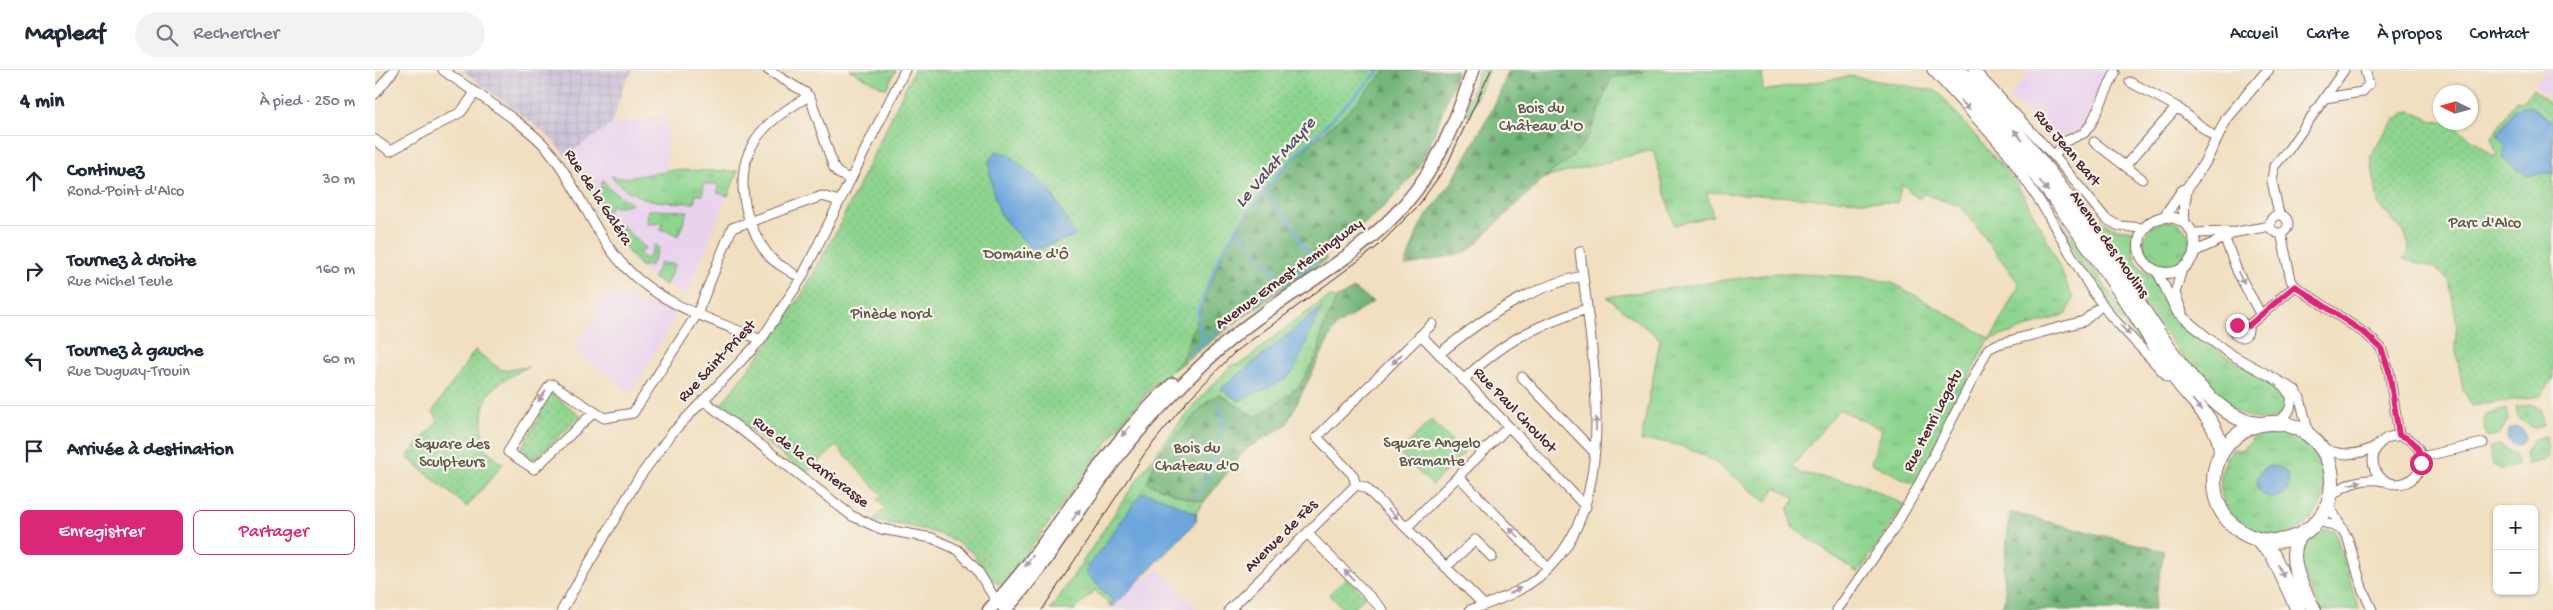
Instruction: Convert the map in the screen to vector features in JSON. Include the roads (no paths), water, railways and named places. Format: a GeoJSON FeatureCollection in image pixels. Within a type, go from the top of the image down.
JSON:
{"type":"FeatureCollection","features":[{"type":"Feature","properties":{"kind":"main road","name":"Avenue Ernest Hemingway"},"geometry":{"type":"LineString","coordinates":[[998,608],[1031,579],[1120,454],[1147,422],[1214,352],[1257,318],[1347,256],[1377,232],[1401,208],[1418,188],[1441,151],[1460,108],[1473,70]]}},
{"type":"Feature","properties":{"kind":"main road","name":"Avenue des Moulins"},"geometry":{"type":"LineString","coordinates":[[1944,70],[1972,98],[2063,210],[2137,316],[2176,380],[2214,427],[2219,438],[2221,454]]}},
{"type":"Feature","properties":{"kind":"main road","name":"Avenue des Moulins"},"geometry":{"type":"LineString","coordinates":[[1959,70],[2005,118],[2062,190],[2190,377],[2227,412],[2244,422],[2259,424]]}},
{"type":"Feature","properties":{"kind":"main road"},"geometry":{"type":"LineString","coordinates":[[2298,610],[2273,555],[2256,538],[2235,527],[2224,515],[2217,501],[2214,477],[2221,454],[2234,437],[2259,424],[2275,422],[2296,427],[2321,446],[2331,468],[2329,501],[2319,520],[2303,533],[2296,544],[2294,556],[2302,587],[2314,610]]}},
{"type":"Feature","properties":{"kind":"main road"},"geometry":{"type":"LineString","coordinates":[[2256,538],[2280,541],[2303,533]]}},
{"type":"Feature","properties":{"kind":"street"},"geometry":{"type":"LineString","coordinates":[[375,94],[394,70]]}},
{"type":"Feature","properties":{"kind":"street","name":"Rue de la Galéra"},"geometry":{"type":"LineString","coordinates":[[443,70],[520,126],[549,152],[571,182],[599,235],[628,271],[661,296],[697,314],[761,340]]}},
{"type":"Feature","properties":{"kind":"street"},"geometry":{"type":"LineString","coordinates":[[768,70],[809,96],[835,168],[838,173],[849,179]]}},
{"type":"Feature","properties":{"kind":"street","name":"Rue Saint-Priest"},"geometry":{"type":"LineString","coordinates":[[562,610],[637,479],[672,433],[761,340],[801,279],[849,179],[905,70]]}},
{"type":"Feature","properties":{"kind":"street"},"geometry":{"type":"LineString","coordinates":[[1932,70],[2007,152],[2041,203],[2075,263],[2102,305],[2168,377],[2176,380]]}},
{"type":"Feature","properties":{"kind":"street","name":"Rue Jean Bart"},"geometry":{"type":"LineString","coordinates":[[1974,70],[2054,156],[2106,219],[2119,226],[2144,228]]}},
{"type":"Feature","properties":{"kind":"street"},"geometry":{"type":"LineString","coordinates":[[2184,222],[2187,188],[2204,164],[2233,109],[2268,70]]}},
{"type":"Feature","properties":{"kind":"street"},"geometry":{"type":"LineString","coordinates":[[2279,214],[2272,181],[2274,166],[2289,149],[2344,70]]}},
{"type":"Feature","properties":{"kind":"street"},"geometry":{"type":"LineString","coordinates":[[2325,98],[2362,92],[2369,84],[2365,70]]}},
{"type":"Feature","properties":{"kind":"street"},"geometry":{"type":"LineString","coordinates":[[2054,156],[2066,141],[2084,133],[2091,124],[2113,72],[2177,107],[2217,138]]}},
{"type":"Feature","properties":{"kind":"street"},"geometry":{"type":"LineString","coordinates":[[375,140],[390,151],[461,112],[475,93]]}},
{"type":"Feature","properties":{"kind":"street"},"geometry":{"type":"LineString","coordinates":[[794,274],[769,257],[749,221],[743,180],[744,166],[749,151],[765,128],[787,109],[809,96]]}},
{"type":"Feature","properties":{"kind":"street"},"geometry":{"type":"LineString","coordinates":[[2125,166],[2177,107]]}},
{"type":"Feature","properties":{"kind":"street"},"geometry":{"type":"LineString","coordinates":[[2094,142],[2142,179]]}},
{"type":"Feature","properties":{"kind":"street"},"geometry":{"type":"LineString","coordinates":[[2164,217],[2182,190],[2187,188]]}},
{"type":"Feature","properties":{"kind":"street"},"geometry":{"type":"LineString","coordinates":[[594,412],[533,469],[508,452],[550,385],[609,419],[633,413],[697,314],[731,230],[749,221],[822,196],[839,201]]}},
{"type":"Feature","properties":{"kind":"street"},"geometry":{"type":"LineString","coordinates":[[2270,226],[2272,218],[2279,214]]}},
{"type":"Feature","properties":{"kind":"street"},"geometry":{"type":"LineString","coordinates":[[2270,226],[2274,231],[2281,233],[2287,229],[2289,224],[2287,218],[2279,214]]}},
{"type":"Feature","properties":{"kind":"street"},"geometry":{"type":"LineString","coordinates":[[2157,271],[2172,272],[2182,269],[2189,263],[2194,252],[2193,233],[2184,222],[2175,218],[2164,217],[2153,220],[2144,228],[2139,240],[2140,253],[2146,264],[2157,271],[2177,312],[2215,343],[2279,381],[2290,385],[2299,394],[2309,435]]}},
{"type":"Feature","properties":{"kind":"street"},"geometry":{"type":"LineString","coordinates":[[2193,233],[2237,232],[2270,226]]}},
{"type":"Feature","properties":{"kind":"street"},"geometry":{"type":"LineString","coordinates":[[2194,252],[2237,232]]}},
{"type":"Feature","properties":{"kind":"street"},"geometry":{"type":"LineString","coordinates":[[2281,233],[2291,280],[2295,286],[2367,335],[2381,348],[2389,371],[2399,435]]}},
{"type":"Feature","properties":{"kind":"street"},"geometry":{"type":"LineString","coordinates":[[2225,239],[2238,273],[2261,316]]}},
{"type":"Feature","properties":{"kind":"street"},"geometry":{"type":"LineString","coordinates":[[1470,610],[1484,606],[1521,589],[1548,568],[1572,538],[1586,507],[1594,452],[1596,402],[1580,251]]}},
{"type":"Feature","properties":{"kind":"street"},"geometry":{"type":"LineString","coordinates":[[2182,269],[2175,293],[2183,315]]}},
{"type":"Feature","properties":{"kind":"street"},"geometry":{"type":"LineString","coordinates":[[1439,354],[1482,319],[1513,302],[1583,276]]}},
{"type":"Feature","properties":{"kind":"street"},"geometry":{"type":"LineString","coordinates":[[2248,326],[2295,286]]}},
{"type":"Feature","properties":{"kind":"street","name":"Rue Henri Lagatu"},"geometry":{"type":"LineString","coordinates":[[1837,610],[1893,530],[1914,494],[1988,350],[1997,344],[2084,321],[2102,305]]}},
{"type":"Feature","properties":{"kind":"street"},"geometry":{"type":"LineString","coordinates":[[1463,380],[1493,353],[1513,339],[1533,328],[1586,309]]}},
{"type":"Feature","properties":{"kind":"street"},"geometry":{"type":"LineString","coordinates":[[1432,324],[1317,437],[1353,474],[1356,485],[1365,487],[1484,606]]}},
{"type":"Feature","properties":{"kind":"street","name":"Rue Paul Choulot"},"geometry":{"type":"LineString","coordinates":[[1421,335],[1586,507]]}},
{"type":"Feature","properties":{"kind":"street"},"geometry":{"type":"LineString","coordinates":[[1523,377],[1594,452]]}},
{"type":"Feature","properties":{"kind":"street"},"geometry":{"type":"LineString","coordinates":[[2275,422],[2284,418],[2291,408],[2291,396],[2279,381]]}},
{"type":"Feature","properties":{"kind":"street","name":"Rue de la Carrierasse"},"geometry":{"type":"LineString","coordinates":[[703,400],[852,516],[881,529],[932,538],[958,550],[977,570],[998,608]]}},
{"type":"Feature","properties":{"kind":"street"},"geometry":{"type":"LineString","coordinates":[[1407,527],[1508,427]]}},
{"type":"Feature","properties":{"kind":"street"},"geometry":{"type":"LineString","coordinates":[[2372,610],[2362,588],[2349,540],[2341,529],[2329,501],[2337,490],[2349,484],[2377,480],[2397,484],[2409,480],[2419,470],[2421,456],[2411,440],[2399,435],[2387,437],[2377,446],[2373,455],[2373,465],[2377,474],[2385,481]]}},
{"type":"Feature","properties":{"kind":"street"},"geometry":{"type":"LineString","coordinates":[[2421,456],[2483,443]]}},
{"type":"Feature","properties":{"kind":"street"},"geometry":{"type":"LineString","coordinates":[[2321,446],[2331,453],[2345,454],[2377,446]]}},
{"type":"Feature","properties":{"kind":"street"},"geometry":{"type":"LineString","coordinates":[[1457,476],[1548,568]]}},
{"type":"Feature","properties":{"kind":"street","name":"Avenue de Fès"},"geometry":{"type":"LineString","coordinates":[[1229,610],[1356,485]]}},
{"type":"Feature","properties":{"kind":"street"},"geometry":{"type":"LineString","coordinates":[[2319,520],[2341,529]]}},
{"type":"Feature","properties":{"kind":"street"},"geometry":{"type":"LineString","coordinates":[[1307,533],[1383,610]]}},
{"type":"Feature","properties":{"kind":"street"},"geometry":{"type":"LineString","coordinates":[[1447,567],[1475,540],[1492,557]]}},
{"type":"Feature","properties":{"kind":"water"},"geometry":{"type":"Polygon","coordinates":[[[2530,106],[2553,122],[2553,173],[2541,173],[2528,177],[2502,158],[2506,146],[2497,136],[2515,109],[2530,106]]]}},
{"type":"Feature","properties":{"kind":"water"},"geometry":{"type":"Polygon","coordinates":[[[996,151],[1009,155],[1050,190],[1075,236],[1034,250],[1012,229],[999,210],[992,188],[989,160],[996,151]]]}},
{"type":"Feature","properties":{"kind":"water"},"geometry":{"type":"Polygon","coordinates":[[[1322,307],[1294,370],[1286,379],[1239,401],[1221,389],[1322,307]]]}},
{"type":"Feature","properties":{"kind":"water"},"geometry":{"type":"Polygon","coordinates":[[[2512,427],[2520,427],[2525,432],[2523,443],[2512,445],[2507,440],[2507,432],[2512,427]]]}},
{"type":"Feature","properties":{"kind":"water"},"geometry":{"type":"Polygon","coordinates":[[[2273,466],[2285,470],[2289,482],[2285,494],[2273,498],[2261,494],[2257,482],[2261,470],[2273,466]]]}},
{"type":"Feature","properties":{"kind":"water"},"geometry":{"type":"Polygon","coordinates":[[[1142,492],[1163,498],[1195,513],[1196,522],[1113,607],[1110,603],[1112,600],[1085,572],[1142,492]]]}},
{"type":"Feature","properties":{"kind":"waterway","name":"Le Valat Mayre"},"geometry":{"type":"LineString","coordinates":[[1204,343],[1197,312],[1221,253],[1236,229],[1280,172],[1380,70]]}},
{"type":"Feature","properties":{"kind":"waterway"},"geometry":{"type":"LineString","coordinates":[[1186,356],[1238,314],[1315,262],[1299,239],[1295,227],[1263,191]]}},
{"type":"Feature","properties":{"kind":"waterway"},"geometry":{"type":"LineString","coordinates":[[1236,229],[1284,283]]}},
{"type":"Feature","properties":{"kind":"waterway","name":"Le Valat Mayre"},"geometry":{"type":"LineString","coordinates":[[1198,497],[1219,449],[1224,423],[1218,401]]}},
{"type":"Feature","properties":{"kind":"tram line"},"geometry":{"type":"LineString","coordinates":[[1042,610],[1145,453],[1188,400],[1234,353],[1377,247],[1418,206],[1447,165],[1491,70]]}},
{"type":"Feature","properties":{"kind":"park label","name":"Bois du Château d'O"},"geometry":{"type":"Point","coordinates":[1541,118]}},
{"type":"Feature","properties":{"kind":"park label","name":"Parc d'Alco"},"geometry":{"type":"Point","coordinates":[2485,224]}},
{"type":"Feature","properties":{"kind":"park label","name":"Domaine d'Ô"},"geometry":{"type":"Point","coordinates":[1026,255]}},
{"type":"Feature","properties":{"kind":"park label","name":"Pinède nord"},"geometry":{"type":"Point","coordinates":[891,315]}},
{"type":"Feature","properties":{"kind":"park label","name":"Square Angelo Bramante"},"geometry":{"type":"Point","coordinates":[1432,453]}},
{"type":"Feature","properties":{"kind":"park label","name":"Square des Sculpteurs"},"geometry":{"type":"Point","coordinates":[452,454]}},
{"type":"Feature","properties":{"kind":"park label","name":"Bois du Chateau d'O"},"geometry":{"type":"Point","coordinates":[1197,458]}}]}
